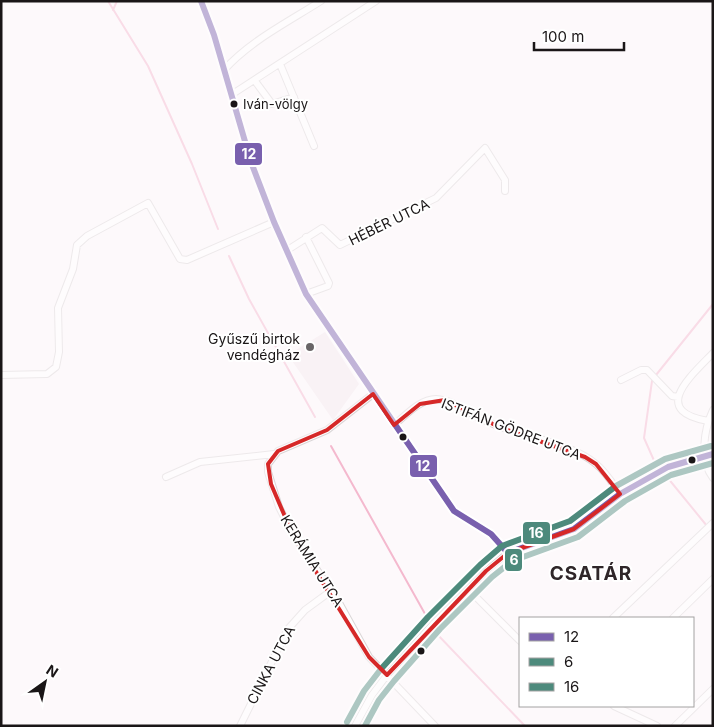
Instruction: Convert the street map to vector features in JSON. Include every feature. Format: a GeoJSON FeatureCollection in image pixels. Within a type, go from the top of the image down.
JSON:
{"type":"FeatureCollection","features":[{"type":"Feature","properties":{"kind":"street"},"geometry":{"type":"LineString","coordinates":[[201,1],[224,70],[251,162],[286,252],[306,294],[454,510],[491,534],[508,553]]}},
{"type":"Feature","properties":{"kind":"street"},"geometry":{"type":"LineString","coordinates":[[224,70],[234,59],[260,39],[322,1]]}},
{"type":"Feature","properties":{"kind":"street"},"geometry":{"type":"LineString","coordinates":[[231,95],[376,1]]}},
{"type":"Feature","properties":{"kind":"street"},"geometry":{"type":"LineString","coordinates":[[280,64],[314,146]]}},
{"type":"Feature","properties":{"kind":"street"},"geometry":{"type":"LineString","coordinates":[[255,81],[272,104],[294,97]]}},
{"type":"Feature","properties":{"kind":"street","name":"HÉBÉR UTCA"},"geometry":{"type":"LineString","coordinates":[[286,252],[322,228],[340,245],[419,207],[443,193],[484,148],[505,180],[505,191]]}},
{"type":"Feature","properties":{"kind":"street"},"geometry":{"type":"LineString","coordinates":[[1,376],[47,374],[56,366],[59,352],[58,308],[73,269],[77,245],[87,236],[148,203],[180,259],[187,260],[274,222]]}},
{"type":"Feature","properties":{"kind":"street"},"geometry":{"type":"LineString","coordinates":[[306,237],[329,282],[328,286],[306,294]]}},
{"type":"Feature","properties":{"kind":"street"},"geometry":{"type":"LineString","coordinates":[[708,420],[688,414],[682,409],[678,397],[679,391],[686,382],[713,354]]}},
{"type":"Feature","properties":{"kind":"street"},"geometry":{"type":"LineString","coordinates":[[621,380],[641,370],[646,370],[672,396],[678,397]]}},
{"type":"Feature","properties":{"kind":"street"},"geometry":{"type":"LineString","coordinates":[[166,477],[200,462],[274,454],[290,445],[327,430],[373,394]]}},
{"type":"Feature","properties":{"kind":"street","name":"ISTIFÁN GÖDRE UTCA"},"geometry":{"type":"LineString","coordinates":[[394,425],[420,404],[434,399],[445,400],[499,427],[559,446],[585,457],[596,464],[620,494]]}},
{"type":"Feature","properties":{"kind":"street"},"geometry":{"type":"LineString","coordinates":[[713,410],[708,420],[705,455],[708,473],[713,478]]}},
{"type":"Feature","properties":{"kind":"street","name":"KERÁMIA UTCA"},"geometry":{"type":"LineString","coordinates":[[274,454],[268,464],[268,472],[279,507],[292,533],[331,590],[368,657],[435,726]]}},
{"type":"Feature","properties":{"kind":"street"},"geometry":{"type":"LineString","coordinates":[[355,726],[372,695],[387,675],[468,589],[508,553],[574,529],[620,494],[668,467],[713,454]]}},
{"type":"Feature","properties":{"kind":"street"},"geometry":{"type":"LineString","coordinates":[[614,617],[712,524]]}},
{"type":"Feature","properties":{"kind":"street"},"geometry":{"type":"LineString","coordinates":[[674,617],[713,579]]}},
{"type":"Feature","properties":{"kind":"street"},"geometry":{"type":"LineString","coordinates":[[468,589],[519,640]]}},
{"type":"Feature","properties":{"kind":"street","name":"CINKA UTCA"},"geometry":{"type":"LineString","coordinates":[[240,726],[288,629],[305,610],[331,590]]}},
{"type":"Feature","properties":{"kind":"street"},"geometry":{"type":"LineString","coordinates":[[675,726],[713,689]]}},
{"type":"Feature","properties":{"kind":"street"},"geometry":{"type":"LineString","coordinates":[[616,707],[657,726]]}},
{"type":"Feature","properties":{"kind":"highlighted area"},"geometry":{"type":"Polygon","coordinates":[[[373,394],[394,425],[420,404],[445,400],[499,427],[585,457],[596,464],[620,494],[574,529],[508,553],[486,571],[387,675],[369,657],[292,533],[271,484],[268,464],[278,451],[327,430],[373,394]]]}},
{"type":"Feature","properties":{"kind":"shaded area"},"geometry":{"type":"Polygon","coordinates":[[[325,332],[359,384],[333,420],[288,355],[325,332]]]}},
{"type":"Feature","properties":{"kind":"waterway"},"geometry":{"type":"LineString","coordinates":[[108,1],[148,66],[192,164],[218,229]]}},
{"type":"Feature","properties":{"kind":"waterway"},"geometry":{"type":"LineString","coordinates":[[113,10],[117,1]]}},
{"type":"Feature","properties":{"kind":"waterway"},"geometry":{"type":"LineString","coordinates":[[229,256],[249,299],[315,417]]}},
{"type":"Feature","properties":{"kind":"waterway"},"geometry":{"type":"LineString","coordinates":[[656,375],[713,304]]}},
{"type":"Feature","properties":{"kind":"waterway"},"geometry":{"type":"LineString","coordinates":[[652,381],[644,438],[656,465]]}},
{"type":"Feature","properties":{"kind":"waterway"},"geometry":{"type":"LineString","coordinates":[[331,446],[429,621]]}},
{"type":"Feature","properties":{"kind":"waterway"},"geometry":{"type":"LineString","coordinates":[[667,477],[707,526]]}},
{"type":"Feature","properties":{"kind":"waterway"},"geometry":{"type":"LineString","coordinates":[[436,633],[525,726]]}},
{"type":"Feature","properties":{"kind":"transit line","name":"12"},"geometry":{"type":"LineString","coordinates":[[201,1],[214,35],[251,162],[274,222],[306,294],[454,511],[491,534],[508,553]]}},
{"type":"Feature","properties":{"kind":"transit line","name":"16"},"geometry":{"type":"LineString","coordinates":[[347,722],[364,691],[381,669],[428,617],[480,565],[502,546],[570,521],[616,486],[665,459],[711,446]]}},
{"type":"Feature","properties":{"kind":"transit line","name":"12"},"geometry":{"type":"LineString","coordinates":[[508,553],[574,529],[620,494],[668,467],[713,454]]}},
{"type":"Feature","properties":{"kind":"transit line","name":"6"},"geometry":{"type":"LineString","coordinates":[[365,726],[379,700],[440,629],[492,577],[512,561],[578,537],[625,501],[671,475],[713,463]]}},
{"type":"Feature","properties":{"kind":"place","name":"Iván-völgy"},"geometry":{"type":"Point","coordinates":[234,104]}},
{"type":"Feature","properties":{"kind":"place","name":"Gyűszű birtok vendégház"},"geometry":{"type":"Point","coordinates":[310,347]}},
{"type":"Feature","properties":{"kind":"district","name":"CSATÁR"},"geometry":{"type":"Point","coordinates":[591,573]}}]}
